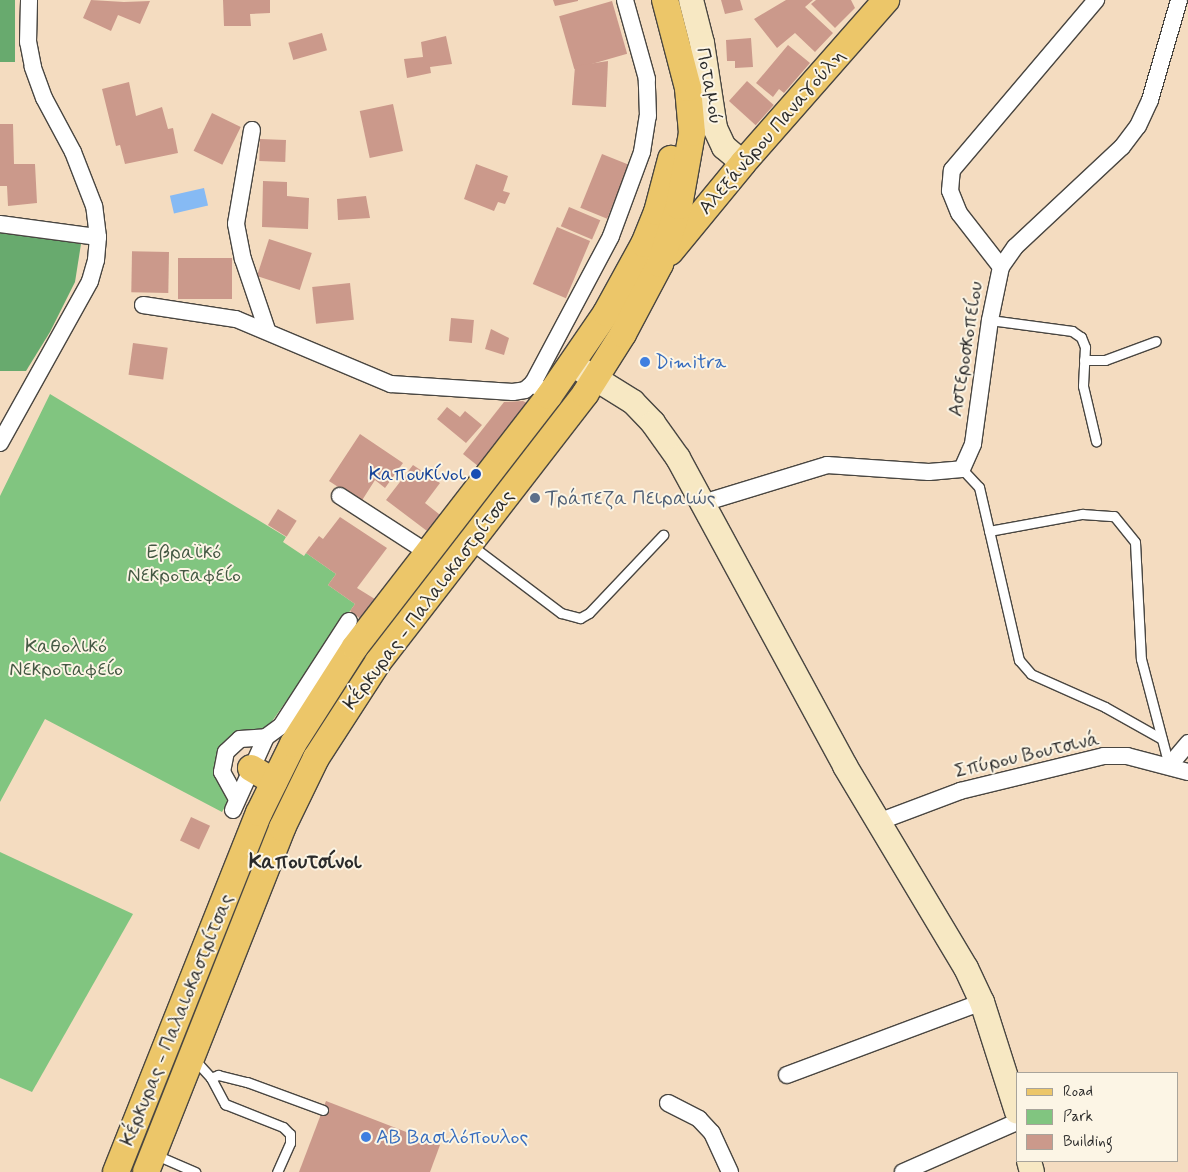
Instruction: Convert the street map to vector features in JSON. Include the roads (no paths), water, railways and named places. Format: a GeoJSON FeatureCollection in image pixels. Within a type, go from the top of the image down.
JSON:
{"type":"FeatureCollection","features":[{"type":"Feature","properties":{"kind":"main road","name":"Κέρκυρας - Παλαιοκαστρίτσας"},"geometry":{"type":"LineString","coordinates":[[150,1163],[282,828],[316,758],[378,662],[597,377],[660,264],[679,206],[692,133],[688,88],[680,67],[665,0]]}},
{"type":"Feature","properties":{"kind":"main road","name":"Αλεξάνδρου Παναγούλη"},"geometry":{"type":"LineString","coordinates":[[660,264],[743,164],[886,0]]}},
{"type":"Feature","properties":{"kind":"main road","name":"Κέρκυρας - Παλαιοκαστρίτσας"},"geometry":{"type":"LineString","coordinates":[[116,1172],[274,782],[331,666],[428,553],[541,390],[572,364],[630,272],[657,212],[671,159],[680,67]]}},
{"type":"Feature","properties":{"kind":"main road"},"geometry":{"type":"LineString","coordinates":[[251,768],[274,782]]}},
{"type":"Feature","properties":{"kind":"street"},"geometry":{"type":"LineString","coordinates":[[0,443],[90,281],[96,260],[98,237],[94,206],[73,152],[48,106],[32,67],[28,42],[29,0]]}},
{"type":"Feature","properties":{"kind":"street"},"geometry":{"type":"LineString","coordinates":[[143,305],[206,313],[267,330],[391,384],[513,392],[541,390],[611,236],[642,152],[648,116],[647,79],[625,0]]}},
{"type":"Feature","properties":{"kind":"street","name":"Ποταμού"},"geometry":{"type":"LineString","coordinates":[[691,0],[702,43],[715,128],[724,147],[743,164]]}},
{"type":"Feature","properties":{"kind":"street"},"geometry":{"type":"LineString","coordinates":[[1001,267],[959,213],[950,191],[952,170],[1096,0]]}},
{"type":"Feature","properties":{"kind":"street","name":"Αστεροσκοπείου"},"geometry":{"type":"LineString","coordinates":[[962,469],[973,444],[990,320],[1001,267],[1014,247],[1122,147],[1138,126],[1150,100],[1179,0]]}},
{"type":"Feature","properties":{"kind":"street"},"geometry":{"type":"LineString","coordinates":[[252,130],[236,224],[244,259],[267,330]]}},
{"type":"Feature","properties":{"kind":"street"},"geometry":{"type":"LineString","coordinates":[[0,224],[98,237]]}},
{"type":"Feature","properties":{"kind":"street"},"geometry":{"type":"LineString","coordinates":[[572,364],[597,377],[633,402],[653,423],[704,503],[878,822],[966,968],[982,1002],[1016,1109]]}},
{"type":"Feature","properties":{"kind":"street"},"geometry":{"type":"LineString","coordinates":[[704,503],[827,465],[935,472],[962,469]]}},
{"type":"Feature","properties":{"kind":"street"},"geometry":{"type":"LineString","coordinates":[[340,496],[428,553]]}},
{"type":"Feature","properties":{"kind":"street"},"geometry":{"type":"LineString","coordinates":[[266,737],[240,739],[226,752],[222,772],[235,804],[266,737],[281,726],[331,666],[349,621]]}},
{"type":"Feature","properties":{"kind":"street"},"geometry":{"type":"LineString","coordinates":[[1169,766],[1188,743]]}},
{"type":"Feature","properties":{"kind":"street","name":"Σπύρου Βουτσινά"},"geometry":{"type":"LineString","coordinates":[[878,822],[960,791],[1088,759],[1118,755],[1188,772]]}},
{"type":"Feature","properties":{"kind":"street"},"geometry":{"type":"LineString","coordinates":[[787,1076],[982,1002]]}},
{"type":"Feature","properties":{"kind":"street"},"geometry":{"type":"LineString","coordinates":[[668,1103],[699,1119],[712,1133],[730,1172]]}},
{"type":"Feature","properties":{"kind":"street"},"geometry":{"type":"LineString","coordinates":[[903,1172],[1016,1122]]}},
{"type":"Feature","properties":{"kind":"lane"},"geometry":{"type":"LineString","coordinates":[[990,320],[1077,333],[1084,342],[1083,386],[1096,441]]}},
{"type":"Feature","properties":{"kind":"lane"},"geometry":{"type":"LineString","coordinates":[[1084,360],[1105,360],[1156,341]]}},
{"type":"Feature","properties":{"kind":"lane"},"geometry":{"type":"LineString","coordinates":[[962,469],[979,487],[1019,660],[1031,674],[1105,707],[1162,738]]}},
{"type":"Feature","properties":{"kind":"lane"},"geometry":{"type":"LineString","coordinates":[[989,531],[1082,514],[1114,516],[1135,542],[1141,659],[1169,766]]}},
{"type":"Feature","properties":{"kind":"lane"},"geometry":{"type":"LineString","coordinates":[[469,544],[561,613],[580,618],[589,613],[663,535]]}},
{"type":"Feature","properties":{"kind":"lane"},"geometry":{"type":"LineString","coordinates":[[192,1056],[211,1078],[225,1104],[283,1127],[290,1134],[290,1143],[278,1172]]}},
{"type":"Feature","properties":{"kind":"lane"},"geometry":{"type":"LineString","coordinates":[[211,1078],[218,1075],[247,1082],[323,1110]]}},
{"type":"Feature","properties":{"kind":"lane"},"geometry":{"type":"LineString","coordinates":[[150,1163],[195,1172]]}},
{"type":"Feature","properties":{"kind":"water"},"geometry":{"type":"Polygon","coordinates":[[[204,188],[208,206],[174,213],[170,196],[204,188]]]}},
{"type":"Feature","properties":{"kind":"place","name":"Dimitra"},"geometry":{"type":"Point","coordinates":[645,362]}},
{"type":"Feature","properties":{"kind":"place","name":"Καπουκίνοι"},"geometry":{"type":"Point","coordinates":[476,474]}},
{"type":"Feature","properties":{"kind":"place","name":"Τράπεζα Πειραιώς"},"geometry":{"type":"Point","coordinates":[535,498]}},
{"type":"Feature","properties":{"kind":"place","name":"ΑΒ Βασιλόπουλος"},"geometry":{"type":"Point","coordinates":[366,1137]}},
{"type":"Feature","properties":{"kind":"district","name":"Καπουτσίνοι"},"geometry":{"type":"Point","coordinates":[305,862]}},
{"type":"Feature","properties":{"kind":"park label","name":"Εβραϊκό Νεκροταφείο"},"geometry":{"type":"Point","coordinates":[184,564]}},
{"type":"Feature","properties":{"kind":"park label","name":"Καθολικό Νεκροταφείο"},"geometry":{"type":"Point","coordinates":[66,658]}}]}
